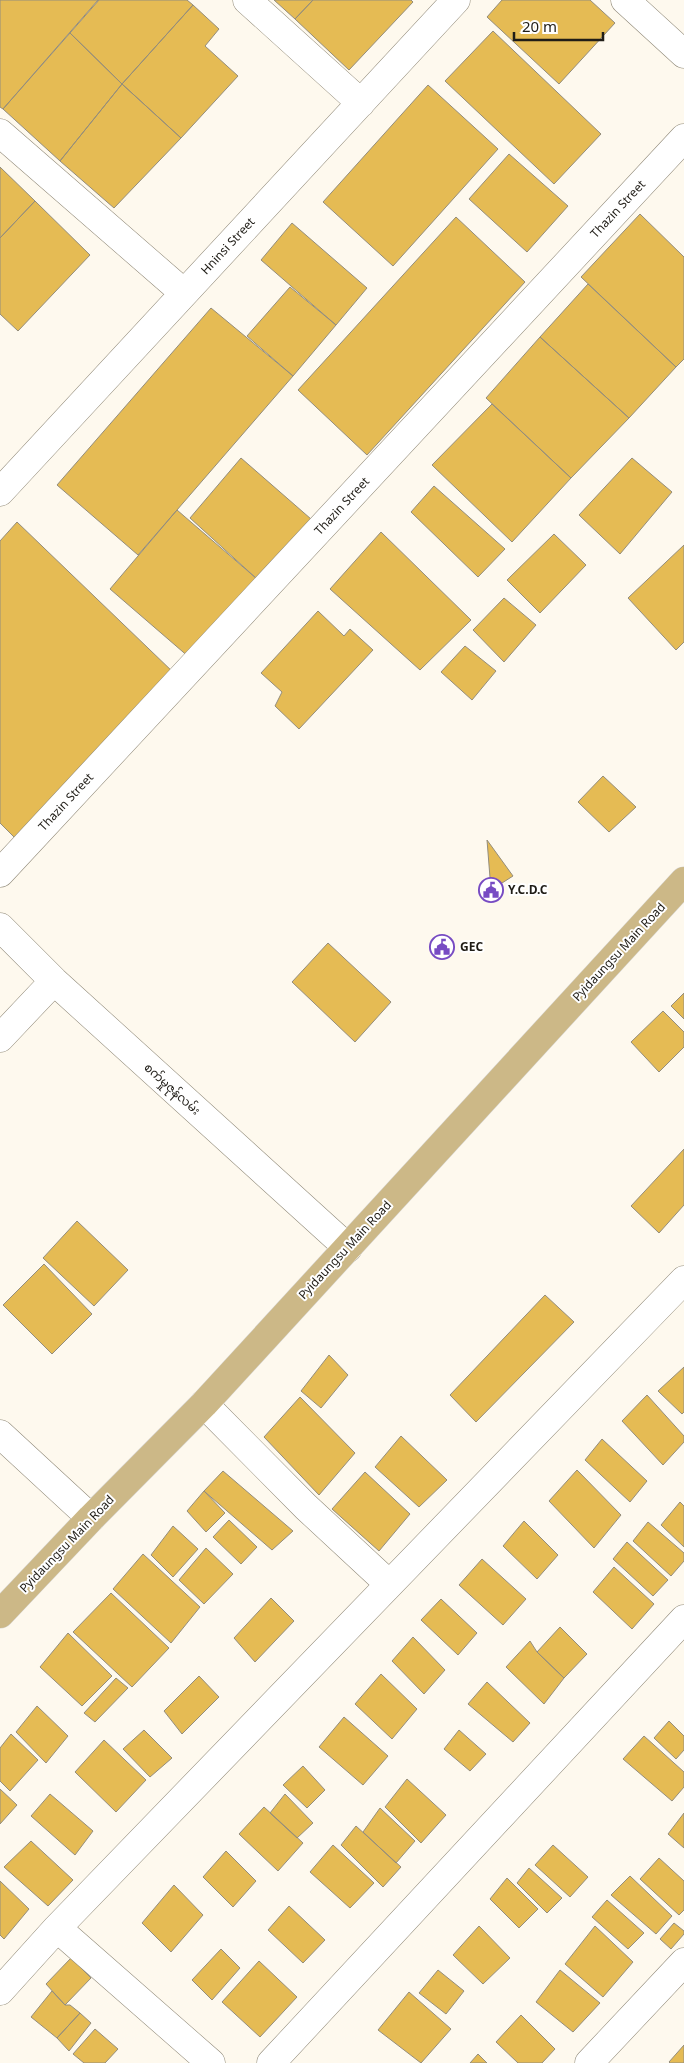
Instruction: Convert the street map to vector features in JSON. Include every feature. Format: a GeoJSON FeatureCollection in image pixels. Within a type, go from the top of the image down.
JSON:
{"type":"FeatureCollection","features":[{"type":"Feature","properties":{"kind":"main road","name":"Pyidaungsu Main Road"},"geometry":{"type":"LineString","coordinates":[[0,1614],[91,1518],[204,1404],[684,881]]}},
{"type":"Feature","properties":{"kind":"street"},"geometry":{"type":"LineString","coordinates":[[247,0],[361,102]]}},
{"type":"Feature","properties":{"kind":"street","name":"Hninsi Street"},"geometry":{"type":"LineString","coordinates":[[3,481],[184,293],[456,0]]}},
{"type":"Feature","properties":{"kind":"street"},"geometry":{"type":"LineString","coordinates":[[625,0],[684,54]]}},
{"type":"Feature","properties":{"kind":"street"},"geometry":{"type":"LineString","coordinates":[[0,133],[184,293]]}},
{"type":"Feature","properties":{"kind":"street","name":"Thazin Street"},"geometry":{"type":"LineString","coordinates":[[0,874],[684,138]]}},
{"type":"Feature","properties":{"kind":"street","name":"စက်မှုဇုန်လမ်း"},"geometry":{"type":"LineString","coordinates":[[0,927],[54,980],[348,1248]]}},
{"type":"Feature","properties":{"kind":"street"},"geometry":{"type":"LineString","coordinates":[[0,1038],[54,980]]}},
{"type":"Feature","properties":{"kind":"street"},"geometry":{"type":"LineString","coordinates":[[0,1991],[57,1928],[684,1280]]}},
{"type":"Feature","properties":{"kind":"street"},"geometry":{"type":"LineString","coordinates":[[204,1404],[306,1507],[389,1584]]}},
{"type":"Feature","properties":{"kind":"street"},"geometry":{"type":"LineString","coordinates":[[0,1434],[91,1518]]}},
{"type":"Feature","properties":{"kind":"street"},"geometry":{"type":"LineString","coordinates":[[271,2063],[684,1619]]}},
{"type":"Feature","properties":{"kind":"street"},"geometry":{"type":"LineString","coordinates":[[57,1928],[211,2063]]}},
{"type":"Feature","properties":{"kind":"street"},"geometry":{"type":"LineString","coordinates":[[588,2063],[684,1962]]}},
{"type":"Feature","properties":{"kind":"building"},"geometry":{"type":"Polygon","coordinates":[[[0,0],[98,0],[3,109],[0,107],[0,0]]]}},
{"type":"Feature","properties":{"kind":"building"},"geometry":{"type":"Polygon","coordinates":[[[99,0],[187,0],[193,5],[122,84],[70,33],[99,0]]]}},
{"type":"Feature","properties":{"kind":"building"},"geometry":{"type":"Polygon","coordinates":[[[274,0],[313,0],[295,19],[274,0]]]}},
{"type":"Feature","properties":{"kind":"building"},"geometry":{"type":"Polygon","coordinates":[[[313,0],[411,0],[413,2],[349,70],[295,19],[313,0]]]}},
{"type":"Feature","properties":{"kind":"building"},"geometry":{"type":"Polygon","coordinates":[[[502,0],[590,0],[615,23],[559,84],[487,17],[502,0]]]}},
{"type":"Feature","properties":{"kind":"building"},"geometry":{"type":"Polygon","coordinates":[[[193,5],[219,29],[205,46],[238,76],[181,138],[122,84],[193,5]]]}},
{"type":"Feature","properties":{"kind":"building"},"geometry":{"type":"Polygon","coordinates":[[[493,31],[601,134],[554,184],[445,81],[493,31]]]}},
{"type":"Feature","properties":{"kind":"building"},"geometry":{"type":"Polygon","coordinates":[[[70,33],[122,84],[60,161],[3,109],[70,33]]]}},
{"type":"Feature","properties":{"kind":"building"},"geometry":{"type":"Polygon","coordinates":[[[122,84],[181,138],[114,208],[60,161],[122,84]]]}},
{"type":"Feature","properties":{"kind":"building"},"geometry":{"type":"Polygon","coordinates":[[[428,85],[498,149],[393,266],[323,202],[428,85]]]}},
{"type":"Feature","properties":{"kind":"building"},"geometry":{"type":"Polygon","coordinates":[[[509,154],[568,206],[527,252],[469,199],[509,154]]]}},
{"type":"Feature","properties":{"kind":"building"},"geometry":{"type":"Polygon","coordinates":[[[0,167],[35,201],[0,238],[0,167]]]}},
{"type":"Feature","properties":{"kind":"building"},"geometry":{"type":"Polygon","coordinates":[[[35,201],[90,255],[18,331],[0,314],[0,238],[35,201]]]}},
{"type":"Feature","properties":{"kind":"building"},"geometry":{"type":"Polygon","coordinates":[[[640,214],[684,257],[684,359],[676,367],[581,277],[640,214]]]}},
{"type":"Feature","properties":{"kind":"building"},"geometry":{"type":"Polygon","coordinates":[[[456,217],[525,282],[367,455],[298,390],[456,217]]]}},
{"type":"Feature","properties":{"kind":"building"},"geometry":{"type":"Polygon","coordinates":[[[292,223],[367,288],[336,325],[261,260],[292,223]]]}},
{"type":"Feature","properties":{"kind":"building"},"geometry":{"type":"Polygon","coordinates":[[[588,284],[676,367],[629,418],[540,337],[588,284]]]}},
{"type":"Feature","properties":{"kind":"building"},"geometry":{"type":"Polygon","coordinates":[[[290,287],[336,325],[293,376],[247,336],[290,287]]]}},
{"type":"Feature","properties":{"kind":"building"},"geometry":{"type":"Polygon","coordinates":[[[211,308],[293,376],[138,555],[57,485],[211,308]]]}},
{"type":"Feature","properties":{"kind":"building"},"geometry":{"type":"Polygon","coordinates":[[[540,337],[629,418],[571,478],[486,398],[540,337]]]}},
{"type":"Feature","properties":{"kind":"building"},"geometry":{"type":"Polygon","coordinates":[[[492,404],[571,478],[512,542],[432,465],[492,404]]]}},
{"type":"Feature","properties":{"kind":"building"},"geometry":{"type":"Polygon","coordinates":[[[241,458],[311,519],[257,579],[190,518],[241,458]]]}},
{"type":"Feature","properties":{"kind":"building"},"geometry":{"type":"Polygon","coordinates":[[[632,458],[672,492],[620,554],[579,515],[632,458]]]}},
{"type":"Feature","properties":{"kind":"building"},"geometry":{"type":"Polygon","coordinates":[[[434,486],[505,549],[478,577],[411,512],[434,486]]]}},
{"type":"Feature","properties":{"kind":"building"},"geometry":{"type":"Polygon","coordinates":[[[177,510],[257,579],[190,658],[110,589],[177,510]]]}},
{"type":"Feature","properties":{"kind":"building"},"geometry":{"type":"Polygon","coordinates":[[[17,522],[175,674],[17,840],[0,823],[0,541],[17,522]]]}},
{"type":"Feature","properties":{"kind":"building"},"geometry":{"type":"Polygon","coordinates":[[[381,532],[471,620],[420,670],[330,589],[381,532]]]}},
{"type":"Feature","properties":{"kind":"building"},"geometry":{"type":"Polygon","coordinates":[[[554,534],[586,565],[540,613],[507,580],[554,534]]]}},
{"type":"Feature","properties":{"kind":"building"},"geometry":{"type":"Polygon","coordinates":[[[684,545],[684,642],[676,650],[628,598],[684,545]]]}},
{"type":"Feature","properties":{"kind":"building"},"geometry":{"type":"Polygon","coordinates":[[[504,598],[536,625],[504,662],[473,630],[504,598]]]}},
{"type":"Feature","properties":{"kind":"building"},"geometry":{"type":"Polygon","coordinates":[[[318,611],[344,636],[350,629],[373,650],[299,729],[275,706],[282,692],[261,673],[318,611]]]}},
{"type":"Feature","properties":{"kind":"building"},"geometry":{"type":"Polygon","coordinates":[[[465,646],[496,671],[472,700],[441,672],[465,646]]]}},
{"type":"Feature","properties":{"kind":"building"},"geometry":{"type":"Polygon","coordinates":[[[603,776],[636,807],[609,832],[578,802],[603,776]]]}},
{"type":"Feature","properties":{"kind":"building","name":"Y.C.D.C"},"geometry":{"type":"Polygon","coordinates":[[[487,840],[513,876],[491,890],[487,840]]]}},
{"type":"Feature","properties":{"kind":"building"},"geometry":{"type":"Polygon","coordinates":[[[328,943],[391,1002],[355,1042],[292,982],[328,943]]]}},
{"type":"Feature","properties":{"kind":"building"},"geometry":{"type":"Polygon","coordinates":[[[684,993],[684,1019],[671,1006],[684,993]]]}},
{"type":"Feature","properties":{"kind":"building"},"geometry":{"type":"Polygon","coordinates":[[[663,1011],[684,1032],[684,1047],[659,1072],[631,1042],[663,1011]]]}},
{"type":"Feature","properties":{"kind":"building"},"geometry":{"type":"Polygon","coordinates":[[[684,1149],[684,1205],[659,1233],[631,1206],[684,1149]]]}},
{"type":"Feature","properties":{"kind":"building"},"geometry":{"type":"Polygon","coordinates":[[[77,1221],[128,1270],[94,1306],[43,1258],[77,1221]]]}},
{"type":"Feature","properties":{"kind":"building"},"geometry":{"type":"Polygon","coordinates":[[[44,1264],[92,1314],[52,1354],[3,1305],[44,1264]]]}},
{"type":"Feature","properties":{"kind":"building"},"geometry":{"type":"Polygon","coordinates":[[[545,1295],[574,1322],[476,1422],[450,1395],[545,1295]]]}},
{"type":"Feature","properties":{"kind":"building"},"geometry":{"type":"Polygon","coordinates":[[[329,1355],[348,1375],[321,1408],[301,1391],[329,1355]]]}},
{"type":"Feature","properties":{"kind":"building"},"geometry":{"type":"Polygon","coordinates":[[[684,1367],[684,1412],[682,1414],[658,1391],[684,1367]]]}},
{"type":"Feature","properties":{"kind":"building"},"geometry":{"type":"Polygon","coordinates":[[[647,1395],[684,1436],[684,1442],[663,1465],[622,1421],[647,1395]]]}},
{"type":"Feature","properties":{"kind":"building"},"geometry":{"type":"Polygon","coordinates":[[[300,1397],[355,1453],[319,1495],[264,1437],[300,1397]]]}},
{"type":"Feature","properties":{"kind":"building"},"geometry":{"type":"Polygon","coordinates":[[[401,1436],[447,1480],[419,1507],[375,1467],[401,1436]]]}},
{"type":"Feature","properties":{"kind":"building"},"geometry":{"type":"Polygon","coordinates":[[[602,1439],[647,1481],[630,1502],[585,1460],[602,1439]]]}},
{"type":"Feature","properties":{"kind":"building"},"geometry":{"type":"Polygon","coordinates":[[[577,1470],[621,1515],[594,1548],[549,1501],[577,1470]]]}},
{"type":"Feature","properties":{"kind":"building"},"geometry":{"type":"Polygon","coordinates":[[[223,1471],[293,1531],[272,1550],[204,1491],[223,1471]]]}},
{"type":"Feature","properties":{"kind":"building"},"geometry":{"type":"Polygon","coordinates":[[[365,1472],[410,1514],[379,1551],[332,1509],[365,1472]]]}},
{"type":"Feature","properties":{"kind":"building"},"geometry":{"type":"Polygon","coordinates":[[[204,1491],[225,1513],[206,1532],[187,1511],[204,1491]]]}},
{"type":"Feature","properties":{"kind":"building"},"geometry":{"type":"Polygon","coordinates":[[[680,1502],[684,1506],[684,1547],[661,1525],[680,1502]]]}},
{"type":"Feature","properties":{"kind":"building"},"geometry":{"type":"Polygon","coordinates":[[[229,1520],[257,1547],[241,1564],[213,1537],[229,1520]]]}},
{"type":"Feature","properties":{"kind":"building"},"geometry":{"type":"Polygon","coordinates":[[[524,1521],[558,1555],[537,1579],[503,1546],[524,1521]]]}},
{"type":"Feature","properties":{"kind":"building"},"geometry":{"type":"Polygon","coordinates":[[[648,1522],[684,1553],[684,1561],[671,1576],[633,1541],[648,1522]]]}},
{"type":"Feature","properties":{"kind":"building"},"geometry":{"type":"Polygon","coordinates":[[[173,1526],[198,1549],[173,1577],[151,1555],[173,1526]]]}},
{"type":"Feature","properties":{"kind":"building"},"geometry":{"type":"Polygon","coordinates":[[[627,1542],[668,1580],[653,1596],[613,1559],[627,1542]]]}},
{"type":"Feature","properties":{"kind":"building"},"geometry":{"type":"Polygon","coordinates":[[[206,1548],[233,1574],[204,1604],[179,1580],[206,1548]]]}},
{"type":"Feature","properties":{"kind":"building"},"geometry":{"type":"Polygon","coordinates":[[[143,1554],[200,1607],[171,1643],[113,1589],[143,1554]]]}},
{"type":"Feature","properties":{"kind":"building"},"geometry":{"type":"Polygon","coordinates":[[[482,1559],[526,1599],[503,1625],[459,1585],[482,1559]]]}},
{"type":"Feature","properties":{"kind":"building"},"geometry":{"type":"Polygon","coordinates":[[[614,1567],[654,1604],[632,1629],[593,1592],[614,1567]]]}},
{"type":"Feature","properties":{"kind":"building"},"geometry":{"type":"Polygon","coordinates":[[[111,1593],[169,1648],[132,1687],[73,1632],[111,1593]]]}},
{"type":"Feature","properties":{"kind":"building"},"geometry":{"type":"Polygon","coordinates":[[[271,1598],[294,1621],[255,1662],[234,1638],[271,1598]]]}},
{"type":"Feature","properties":{"kind":"building"},"geometry":{"type":"Polygon","coordinates":[[[441,1599],[477,1633],[458,1655],[421,1620],[441,1599]]]}},
{"type":"Feature","properties":{"kind":"building"},"geometry":{"type":"Polygon","coordinates":[[[560,1627],[587,1654],[564,1678],[537,1652],[560,1627]]]}},
{"type":"Feature","properties":{"kind":"building"},"geometry":{"type":"Polygon","coordinates":[[[68,1633],[112,1676],[82,1706],[40,1667],[68,1633]]]}},
{"type":"Feature","properties":{"kind":"building"},"geometry":{"type":"Polygon","coordinates":[[[413,1637],[445,1670],[424,1694],[392,1661],[413,1637]]]}},
{"type":"Feature","properties":{"kind":"building"},"geometry":{"type":"Polygon","coordinates":[[[530,1641],[537,1652],[564,1678],[544,1704],[506,1667],[530,1641]]]}},
{"type":"Feature","properties":{"kind":"building"},"geometry":{"type":"Polygon","coordinates":[[[381,1674],[417,1709],[392,1739],[355,1704],[381,1674]]]}},
{"type":"Feature","properties":{"kind":"building"},"geometry":{"type":"Polygon","coordinates":[[[199,1676],[219,1697],[182,1734],[164,1711],[199,1676]]]}},
{"type":"Feature","properties":{"kind":"building"},"geometry":{"type":"Polygon","coordinates":[[[116,1678],[128,1688],[95,1722],[84,1713],[116,1678]]]}},
{"type":"Feature","properties":{"kind":"building"},"geometry":{"type":"Polygon","coordinates":[[[487,1682],[530,1723],[513,1742],[468,1704],[487,1682]]]}},
{"type":"Feature","properties":{"kind":"building"},"geometry":{"type":"Polygon","coordinates":[[[37,1706],[68,1736],[46,1763],[16,1732],[37,1706]]]}},
{"type":"Feature","properties":{"kind":"building"},"geometry":{"type":"Polygon","coordinates":[[[344,1717],[388,1756],[363,1785],[319,1747],[344,1717]]]}},
{"type":"Feature","properties":{"kind":"building"},"geometry":{"type":"Polygon","coordinates":[[[669,1721],[684,1736],[684,1750],[676,1759],[654,1738],[669,1721]]]}},
{"type":"Feature","properties":{"kind":"building"},"geometry":{"type":"Polygon","coordinates":[[[144,1730],[172,1758],[150,1777],[123,1749],[144,1730]]]}},
{"type":"Feature","properties":{"kind":"building"},"geometry":{"type":"Polygon","coordinates":[[[459,1730],[486,1754],[470,1771],[444,1749],[459,1730]]]}},
{"type":"Feature","properties":{"kind":"building"},"geometry":{"type":"Polygon","coordinates":[[[11,1734],[38,1760],[10,1791],[0,1781],[0,1748],[11,1734]]]}},
{"type":"Feature","properties":{"kind":"building"},"geometry":{"type":"Polygon","coordinates":[[[644,1736],[684,1772],[684,1787],[672,1801],[623,1759],[644,1736]]]}},
{"type":"Feature","properties":{"kind":"building"},"geometry":{"type":"Polygon","coordinates":[[[104,1740],[146,1780],[116,1812],[75,1772],[104,1740]]]}},
{"type":"Feature","properties":{"kind":"building"},"geometry":{"type":"Polygon","coordinates":[[[303,1766],[325,1790],[307,1808],[283,1785],[303,1766]]]}},
{"type":"Feature","properties":{"kind":"building"},"geometry":{"type":"Polygon","coordinates":[[[407,1779],[446,1815],[421,1843],[385,1807],[407,1779]]]}},
{"type":"Feature","properties":{"kind":"building"},"geometry":{"type":"Polygon","coordinates":[[[0,1789],[17,1805],[0,1824],[0,1789]]]}},
{"type":"Feature","properties":{"kind":"building"},"geometry":{"type":"Polygon","coordinates":[[[50,1794],[93,1831],[75,1855],[31,1816],[50,1794]]]}},
{"type":"Feature","properties":{"kind":"building"},"geometry":{"type":"Polygon","coordinates":[[[285,1794],[313,1823],[297,1838],[270,1813],[285,1794]]]}},
{"type":"Feature","properties":{"kind":"building"},"geometry":{"type":"Polygon","coordinates":[[[264,1807],[303,1843],[278,1871],[239,1834],[264,1807]]]}},
{"type":"Feature","properties":{"kind":"building"},"geometry":{"type":"Polygon","coordinates":[[[380,1808],[415,1841],[396,1863],[363,1832],[380,1808]]]}},
{"type":"Feature","properties":{"kind":"building"},"geometry":{"type":"Polygon","coordinates":[[[684,1813],[684,1848],[668,1834],[684,1813]]]}},
{"type":"Feature","properties":{"kind":"building"},"geometry":{"type":"Polygon","coordinates":[[[356,1826],[401,1867],[383,1887],[341,1845],[356,1826]]]}},
{"type":"Feature","properties":{"kind":"building"},"geometry":{"type":"Polygon","coordinates":[[[31,1841],[73,1880],[48,1906],[4,1867],[31,1841]]]}},
{"type":"Feature","properties":{"kind":"building"},"geometry":{"type":"Polygon","coordinates":[[[333,1845],[374,1883],[350,1908],[310,1872],[333,1845]]]}},
{"type":"Feature","properties":{"kind":"building"},"geometry":{"type":"Polygon","coordinates":[[[553,1845],[588,1877],[570,1897],[535,1865],[553,1845]]]}},
{"type":"Feature","properties":{"kind":"building"},"geometry":{"type":"Polygon","coordinates":[[[226,1851],[256,1881],[233,1907],[203,1877],[226,1851]]]}},
{"type":"Feature","properties":{"kind":"building"},"geometry":{"type":"Polygon","coordinates":[[[659,1858],[684,1881],[684,1910],[679,1915],[640,1879],[659,1858]]]}},
{"type":"Feature","properties":{"kind":"building"},"geometry":{"type":"Polygon","coordinates":[[[529,1868],[562,1898],[547,1913],[517,1883],[529,1868]]]}},
{"type":"Feature","properties":{"kind":"building"},"geometry":{"type":"Polygon","coordinates":[[[630,1876],[672,1916],[656,1934],[611,1895],[630,1876]]]}},
{"type":"Feature","properties":{"kind":"building"},"geometry":{"type":"Polygon","coordinates":[[[507,1878],[538,1909],[519,1928],[490,1899],[507,1878]]]}},
{"type":"Feature","properties":{"kind":"building"},"geometry":{"type":"Polygon","coordinates":[[[0,1881],[29,1909],[4,1939],[0,1935],[0,1881]]]}},
{"type":"Feature","properties":{"kind":"building"},"geometry":{"type":"Polygon","coordinates":[[[174,1885],[203,1915],[171,1952],[142,1923],[174,1885]]]}},
{"type":"Feature","properties":{"kind":"building"},"geometry":{"type":"Polygon","coordinates":[[[607,1900],[644,1933],[628,1949],[592,1917],[607,1900]]]}},
{"type":"Feature","properties":{"kind":"building"},"geometry":{"type":"Polygon","coordinates":[[[289,1906],[325,1940],[303,1963],[268,1930],[289,1906]]]}},
{"type":"Feature","properties":{"kind":"building"},"geometry":{"type":"Polygon","coordinates":[[[674,1923],[684,1931],[684,1934],[671,1949],[660,1939],[674,1923]]]}},
{"type":"Feature","properties":{"kind":"building"},"geometry":{"type":"Polygon","coordinates":[[[479,1926],[510,1958],[483,1984],[453,1955],[479,1926]]]}},
{"type":"Feature","properties":{"kind":"building"},"geometry":{"type":"Polygon","coordinates":[[[595,1926],[633,1962],[603,1997],[565,1964],[595,1926]]]}},
{"type":"Feature","properties":{"kind":"building"},"geometry":{"type":"Polygon","coordinates":[[[221,1949],[240,1968],[212,2000],[192,1980],[221,1949]]]}},
{"type":"Feature","properties":{"kind":"building"},"geometry":{"type":"Polygon","coordinates":[[[71,1958],[91,1978],[65,2005],[46,1984],[71,1958]]]}},
{"type":"Feature","properties":{"kind":"building"},"geometry":{"type":"Polygon","coordinates":[[[259,1961],[297,1997],[260,2037],[222,2002],[259,1961]]]}},
{"type":"Feature","properties":{"kind":"building"},"geometry":{"type":"Polygon","coordinates":[[[438,1970],[464,1991],[446,2014],[419,1993],[438,1970]]]}},
{"type":"Feature","properties":{"kind":"building"},"geometry":{"type":"Polygon","coordinates":[[[560,1970],[600,2003],[573,2032],[536,2002],[560,1970]]]}},
{"type":"Feature","properties":{"kind":"building"},"geometry":{"type":"Polygon","coordinates":[[[52,1991],[65,2005],[70,2005],[80,2013],[57,2038],[31,2017],[52,1991]]]}},
{"type":"Feature","properties":{"kind":"building"},"geometry":{"type":"Polygon","coordinates":[[[409,1992],[451,2029],[421,2063],[378,2030],[409,1992]]]}},
{"type":"Feature","properties":{"kind":"building"},"geometry":{"type":"Polygon","coordinates":[[[80,2013],[91,2023],[69,2051],[57,2038],[80,2013]]]}},
{"type":"Feature","properties":{"kind":"building"},"geometry":{"type":"Polygon","coordinates":[[[521,2015],[555,2049],[542,2063],[518,2063],[496,2042],[521,2015]]]}},
{"type":"Feature","properties":{"kind":"building"},"geometry":{"type":"Polygon","coordinates":[[[95,2029],[118,2049],[105,2063],[84,2063],[73,2054],[95,2029]]]}},
{"type":"Feature","properties":{"kind":"building"},"geometry":{"type":"Polygon","coordinates":[[[684,2045],[684,2063],[670,2063],[669,2062],[684,2045]]]}},
{"type":"Feature","properties":{"kind":"building"},"geometry":{"type":"Polygon","coordinates":[[[478,2054],[487,2063],[470,2063],[478,2054]]]}},
{"type":"Feature","properties":{"kind":"place","name":"Y.C.D.C"},"geometry":{"type":"Point","coordinates":[491,890]}},
{"type":"Feature","properties":{"kind":"place","name":"GEC"},"geometry":{"type":"Point","coordinates":[442,947]}}]}
